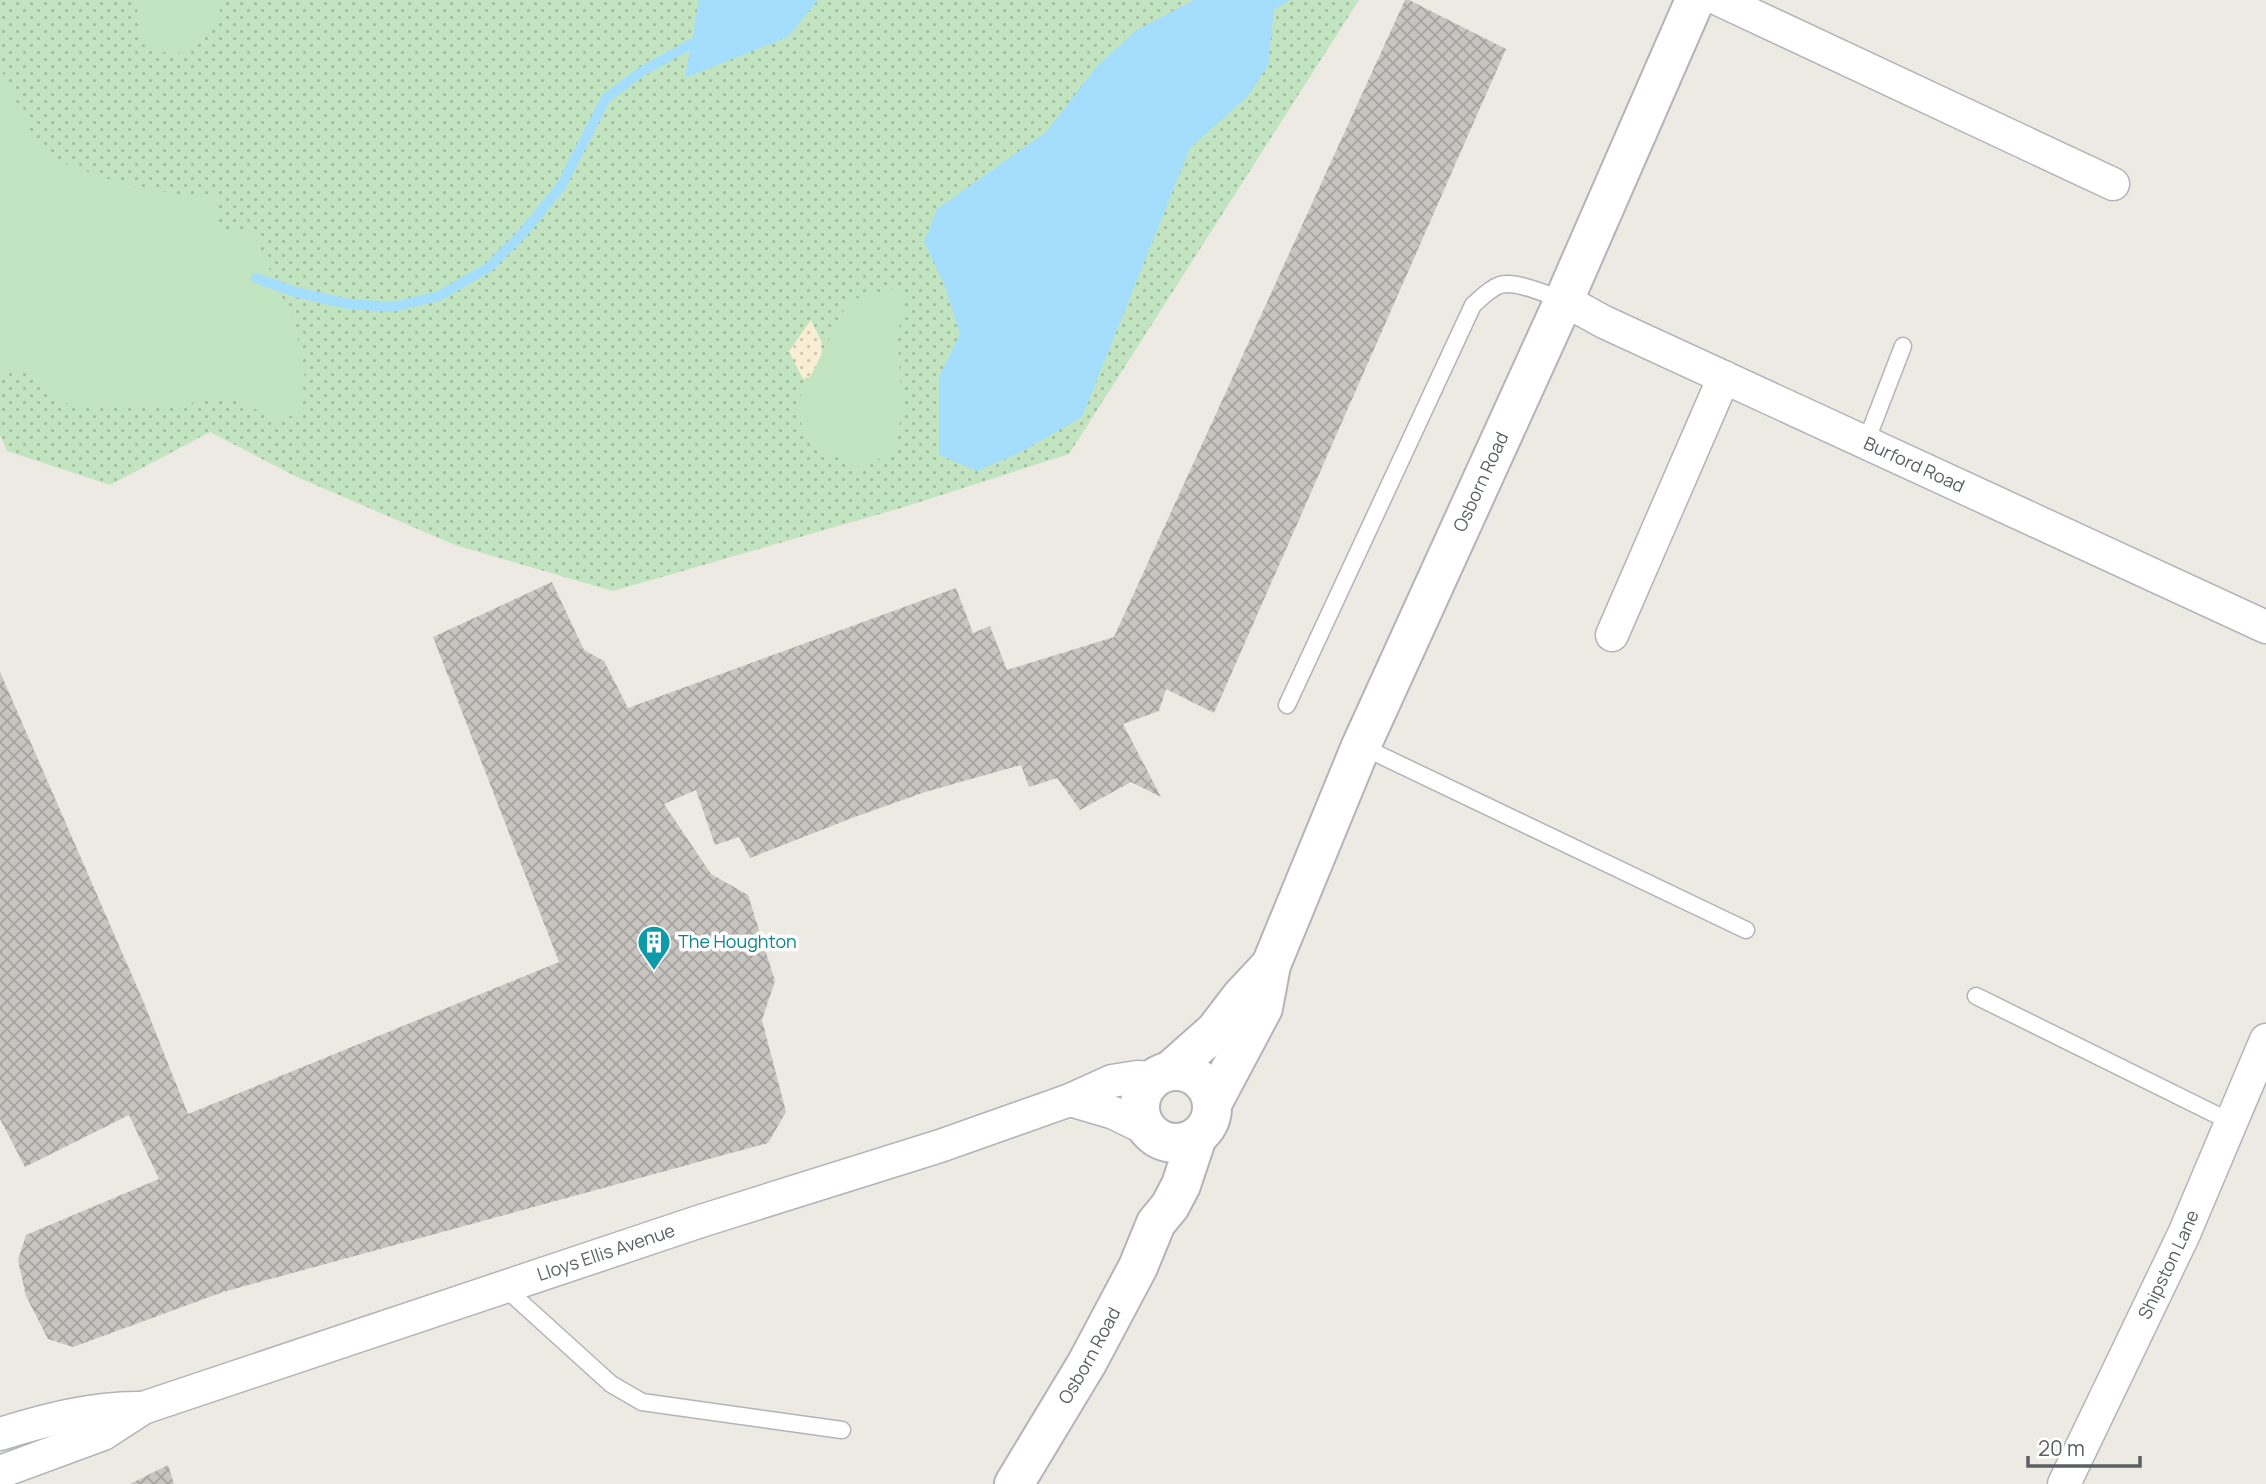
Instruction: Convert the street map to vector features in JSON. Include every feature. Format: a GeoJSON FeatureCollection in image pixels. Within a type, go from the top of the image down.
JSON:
{"type":"FeatureCollection","features":[{"type":"Feature","properties":{"kind":"street","name":"Osborn Road"},"geometry":{"type":"LineString","coordinates":[[1213,1101],[1263,1008],[1271,965],[1361,747],[1564,300],[1695,0]]}},
{"type":"Feature","properties":{"kind":"street"},"geometry":{"type":"LineString","coordinates":[[1720,0],[2113,184]]}},
{"type":"Feature","properties":{"kind":"street","name":"Burford Road"},"geometry":{"type":"LineString","coordinates":[[1564,300],[1724,377],[2266,627]]}},
{"type":"Feature","properties":{"kind":"street"},"geometry":{"type":"LineString","coordinates":[[1612,635],[1724,377]]}},
{"type":"Feature","properties":{"kind":"street","name":"Osborn Road"},"geometry":{"type":"LineString","coordinates":[[1162,1074],[1215,1031],[1241,997],[1271,965]]}},
{"type":"Feature","properties":{"kind":"street","name":"Shipston Lane"},"geometry":{"type":"LineString","coordinates":[[2064,1484],[2184,1234],[2266,1040]]}},
{"type":"Feature","properties":{"kind":"street"},"geometry":{"type":"LineString","coordinates":[[1070,1100],[1115,1113],[1169,1136],[1210,1122],[1213,1101],[1205,1084],[1190,1073],[1162,1074],[1144,1088],[1140,1102],[1141,1116],[1169,1136]]}},
{"type":"Feature","properties":{"kind":"street","name":"Lloys Ellis Avenue"},"geometry":{"type":"LineString","coordinates":[[0,1472],[103,1434],[143,1408],[701,1221],[940,1146],[1070,1100],[1112,1081],[1162,1074]]}},
{"type":"Feature","properties":{"kind":"street","name":"Osborn Road"},"geometry":{"type":"LineString","coordinates":[[1014,1484],[1087,1363],[1138,1267],[1156,1223],[1170,1206],[1181,1185],[1169,1136]]}},
{"type":"Feature","properties":{"kind":"street","name":"Lloys Ellis Avenue"},"geometry":{"type":"LineString","coordinates":[[0,1434],[107,1409],[143,1408]]}},
{"type":"Feature","properties":{"kind":"lane"},"geometry":{"type":"LineString","coordinates":[[1287,705],[1473,305],[1486,293],[1501,285],[1516,285],[1564,300]]}},
{"type":"Feature","properties":{"kind":"lane"},"geometry":{"type":"LineString","coordinates":[[1866,442],[1903,346]]}},
{"type":"Feature","properties":{"kind":"lane"},"geometry":{"type":"LineString","coordinates":[[1361,747],[1746,930]]}},
{"type":"Feature","properties":{"kind":"lane"},"geometry":{"type":"LineString","coordinates":[[1976,996],[2231,1122]]}},
{"type":"Feature","properties":{"kind":"lane"},"geometry":{"type":"LineString","coordinates":[[504,1287],[611,1384],[642,1402],[842,1430]]}},
{"type":"Feature","properties":{"kind":"green space"},"geometry":{"type":"Polygon","coordinates":[[[0,0],[1359,0],[1069,454],[904,507],[613,591],[455,545],[297,477],[210,432],[110,485],[7,451],[0,435],[0,0]]]}},
{"type":"Feature","properties":{"kind":"green space"},"geometry":{"type":"Polygon","coordinates":[[[136,0],[221,0],[218,24],[175,56],[142,44],[136,0]]]}},
{"type":"Feature","properties":{"kind":"green space"},"geometry":{"type":"Polygon","coordinates":[[[0,67],[28,127],[55,160],[114,181],[183,196],[218,198],[216,232],[253,233],[294,323],[305,371],[299,414],[275,420],[232,396],[167,407],[58,403],[26,366],[0,377],[0,67]]]}},
{"type":"Feature","properties":{"kind":"green space"},"geometry":{"type":"Polygon","coordinates":[[[904,287],[898,338],[902,414],[892,454],[857,467],[809,443],[795,407],[849,300],[904,287]]]}},
{"type":"Feature","properties":{"kind":"sand"},"geometry":{"type":"Polygon","coordinates":[[[811,320],[822,343],[821,373],[803,379],[789,351],[811,320]]]}},
{"type":"Feature","properties":{"kind":"water"},"geometry":{"type":"Polygon","coordinates":[[[699,0],[818,0],[788,37],[685,78],[699,0]]]}},
{"type":"Feature","properties":{"kind":"water"},"geometry":{"type":"Polygon","coordinates":[[[1194,0],[1290,0],[1274,10],[1268,66],[1247,97],[1190,148],[1082,417],[1019,453],[977,471],[939,455],[939,377],[960,334],[945,286],[924,242],[937,209],[1046,132],[1098,65],[1137,30],[1194,0]]]}},
{"type":"Feature","properties":{"kind":"building","name":"The Houghton"},"geometry":{"type":"Polygon","coordinates":[[[1405,0],[1506,49],[1214,713],[1166,689],[1159,711],[1123,724],[1161,797],[1131,782],[1080,810],[1057,778],[1029,787],[1021,765],[925,792],[750,858],[739,837],[715,845],[696,790],[664,804],[711,874],[748,895],[775,981],[762,1020],[786,1112],[768,1143],[223,1292],[73,1347],[48,1339],[26,1296],[18,1260],[26,1235],[159,1179],[129,1115],[25,1167],[0,1119],[0,672],[144,1003],[188,1114],[559,962],[433,637],[552,582],[584,650],[604,661],[628,708],[956,588],[973,633],[990,626],[1007,670],[1114,637],[1405,0]]]}},
{"type":"Feature","properties":{"kind":"building"},"geometry":{"type":"Polygon","coordinates":[[[168,1465],[174,1484],[130,1484],[168,1465]]]}},
{"type":"Feature","properties":{"kind":"waterway"},"geometry":{"type":"LineString","coordinates":[[256,278],[295,292],[349,304],[392,307],[439,296],[489,267],[523,233],[561,186],[606,98],[641,72],[691,44]]}},
{"type":"Feature","properties":{"kind":"place","name":"The Houghton"},"geometry":{"type":"Point","coordinates":[654,972]}}]}
